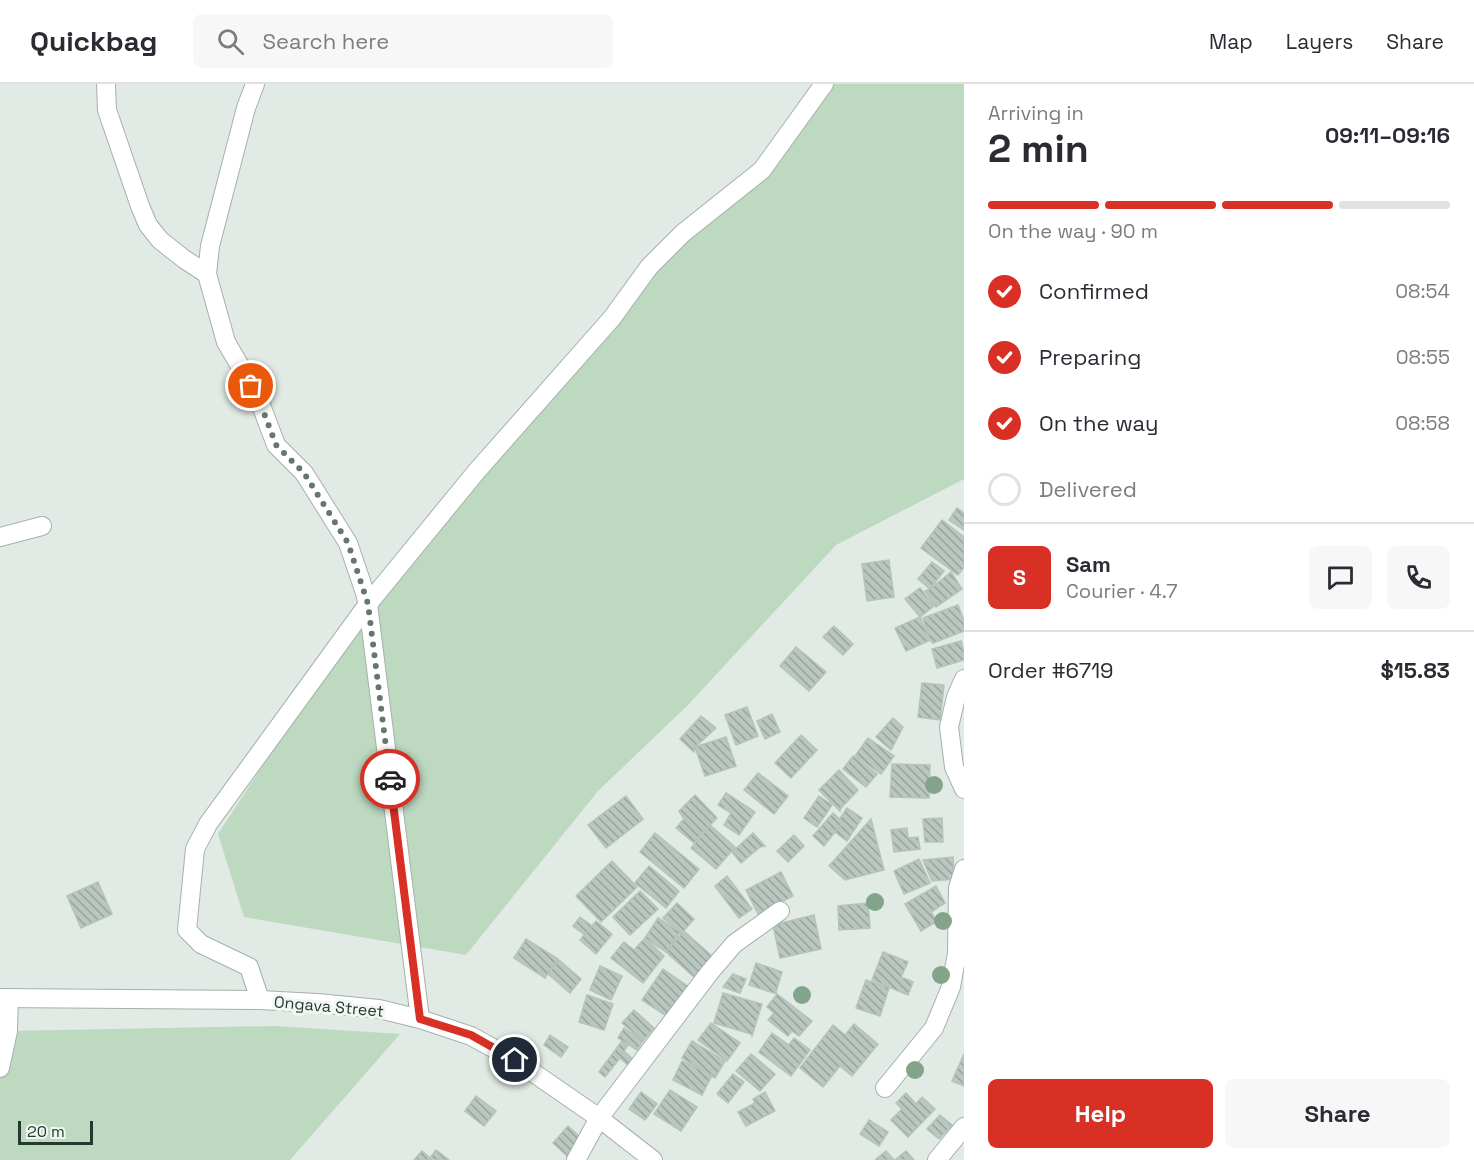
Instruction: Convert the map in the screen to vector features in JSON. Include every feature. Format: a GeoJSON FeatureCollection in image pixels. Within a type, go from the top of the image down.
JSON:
{"type":"FeatureCollection","features":[{"type":"Feature","properties":{"kind":"street"},"geometry":{"type":"LineString","coordinates":[[106,84],[107,110],[148,225],[160,240],[207,274]]}},
{"type":"Feature","properties":{"kind":"street"},"geometry":{"type":"LineString","coordinates":[[255,84],[246,108],[210,246],[207,274],[226,342],[258,397],[276,445],[304,473],[348,543],[368,604],[420,1019]]}},
{"type":"Feature","properties":{"kind":"street"},"geometry":{"type":"LineString","coordinates":[[260,1000],[249,967],[201,944],[187,930],[195,849],[208,824],[368,604],[476,472],[612,318],[649,267],[683,233],[762,170],[824,84]]}},
{"type":"Feature","properties":{"kind":"street"},"geometry":{"type":"LineString","coordinates":[[0,537],[42,526]]}},
{"type":"Feature","properties":{"kind":"street"},"geometry":{"type":"LineString","coordinates":[[964,679],[956,697],[949,727],[954,768],[964,789]]}},
{"type":"Feature","properties":{"kind":"street"},"geometry":{"type":"LineString","coordinates":[[885,1088],[934,1028],[951,987],[957,953],[958,888],[964,869]]}},
{"type":"Feature","properties":{"kind":"street"},"geometry":{"type":"LineString","coordinates":[[576,1160],[599,1118],[710,972],[734,944],[780,911]]}},
{"type":"Feature","properties":{"kind":"street"},"geometry":{"type":"LineString","coordinates":[[0,1068],[8,1030],[5,998]]}},
{"type":"Feature","properties":{"kind":"street","name":"Ongava Street"},"geometry":{"type":"LineString","coordinates":[[5,998],[260,1000],[379,1009],[420,1019],[471,1035],[493,1047],[599,1118],[653,1160]]}},
{"type":"Feature","properties":{"kind":"street"},"geometry":{"type":"LineString","coordinates":[[937,1160],[964,1127]]}},
{"type":"Feature","properties":{"kind":"green space"},"geometry":{"type":"Polygon","coordinates":[[[824,84],[964,84],[964,479],[836,545],[688,705],[598,791],[466,955],[244,917],[218,834],[368,604],[649,267],[762,170],[824,84]]]}},
{"type":"Feature","properties":{"kind":"green space"},"geometry":{"type":"Polygon","coordinates":[[[275,1026],[400,1034],[290,1160],[0,1160],[0,1068],[8,1031],[275,1026]]]}},
{"type":"Feature","properties":{"kind":"building"},"geometry":{"type":"Polygon","coordinates":[[[957,508],[964,513],[964,530],[949,520],[957,508]]]}},
{"type":"Feature","properties":{"kind":"building"},"geometry":{"type":"Polygon","coordinates":[[[942,520],[964,537],[964,567],[958,575],[921,548],[942,520]]]}},
{"type":"Feature","properties":{"kind":"building"},"geometry":{"type":"Polygon","coordinates":[[[889,560],[894,597],[867,601],[862,564],[889,560]]]}},
{"type":"Feature","properties":{"kind":"building"},"geometry":{"type":"Polygon","coordinates":[[[932,562],[944,571],[930,589],[918,579],[932,562]]]}},
{"type":"Feature","properties":{"kind":"building"},"geometry":{"type":"Polygon","coordinates":[[[951,572],[962,589],[936,607],[925,591],[951,572]]]}},
{"type":"Feature","properties":{"kind":"building"},"geometry":{"type":"Polygon","coordinates":[[[920,588],[934,606],[920,617],[905,599],[920,588]]]}},
{"type":"Feature","properties":{"kind":"building"},"geometry":{"type":"Polygon","coordinates":[[[958,605],[964,621],[964,631],[933,643],[923,618],[958,605]]]}},
{"type":"Feature","properties":{"kind":"building"},"geometry":{"type":"Polygon","coordinates":[[[920,617],[930,640],[906,651],[895,628],[920,617]]]}},
{"type":"Feature","properties":{"kind":"building"},"geometry":{"type":"Polygon","coordinates":[[[834,626],[853,644],[843,655],[823,637],[834,626]]]}},
{"type":"Feature","properties":{"kind":"building"},"geometry":{"type":"Polygon","coordinates":[[[961,641],[964,660],[937,668],[932,649],[961,641]]]}},
{"type":"Feature","properties":{"kind":"building"},"geometry":{"type":"Polygon","coordinates":[[[796,647],[826,672],[809,691],[780,666],[796,647]]]}},
{"type":"Feature","properties":{"kind":"building"},"geometry":{"type":"Polygon","coordinates":[[[922,683],[944,685],[940,720],[918,717],[922,683]]]}},
{"type":"Feature","properties":{"kind":"building"},"geometry":{"type":"Polygon","coordinates":[[[747,707],[758,736],[736,745],[725,715],[747,707]]]}},
{"type":"Feature","properties":{"kind":"building"},"geometry":{"type":"Polygon","coordinates":[[[772,714],[780,732],[765,739],[757,721],[772,714]]]}},
{"type":"Feature","properties":{"kind":"building"},"geometry":{"type":"Polygon","coordinates":[[[701,716],[716,728],[695,747],[694,752],[680,739],[701,716]]]}},
{"type":"Feature","properties":{"kind":"building"},"geometry":{"type":"Polygon","coordinates":[[[893,718],[903,727],[891,750],[876,737],[893,718]]]}},
{"type":"Feature","properties":{"kind":"building"},"geometry":{"type":"Polygon","coordinates":[[[801,735],[817,750],[791,778],[775,763],[801,735]]]}},
{"type":"Feature","properties":{"kind":"building"},"geometry":{"type":"Polygon","coordinates":[[[726,737],[736,766],[705,776],[695,747],[726,737]]]}},
{"type":"Feature","properties":{"kind":"building"},"geometry":{"type":"Polygon","coordinates":[[[868,738],[894,756],[881,774],[855,756],[868,738]]]}},
{"type":"Feature","properties":{"kind":"building"},"geometry":{"type":"Polygon","coordinates":[[[853,756],[877,774],[866,787],[843,769],[853,756]]]}},
{"type":"Feature","properties":{"kind":"building"},"geometry":{"type":"Polygon","coordinates":[[[892,764],[930,765],[929,798],[890,797],[892,764]]]}},
{"type":"Feature","properties":{"kind":"building"},"geometry":{"type":"Polygon","coordinates":[[[839,770],[858,790],[840,811],[819,790],[839,770]]]}},
{"type":"Feature","properties":{"kind":"building"},"geometry":{"type":"Polygon","coordinates":[[[758,773],[788,796],[774,814],[744,790],[758,773]]]}},
{"type":"Feature","properties":{"kind":"building"},"geometry":{"type":"Polygon","coordinates":[[[726,793],[755,812],[739,835],[724,825],[731,813],[718,805],[726,793]]]}},
{"type":"Feature","properties":{"kind":"building"},"geometry":{"type":"Polygon","coordinates":[[[695,795],[717,818],[702,833],[684,819],[679,811],[695,795]]]}},
{"type":"Feature","properties":{"kind":"building"},"geometry":{"type":"Polygon","coordinates":[[[626,796],[643,819],[606,848],[588,825],[626,796]]]}},
{"type":"Feature","properties":{"kind":"building"},"geometry":{"type":"Polygon","coordinates":[[[819,796],[832,805],[817,827],[804,818],[819,796]]]}},
{"type":"Feature","properties":{"kind":"building"},"geometry":{"type":"Polygon","coordinates":[[[847,808],[862,818],[847,841],[832,830],[847,808]]]}},
{"type":"Feature","properties":{"kind":"building"},"geometry":{"type":"Polygon","coordinates":[[[833,813],[843,822],[824,846],[813,836],[833,813]]]}},
{"type":"Feature","properties":{"kind":"building"},"geometry":{"type":"Polygon","coordinates":[[[942,818],[943,842],[925,842],[923,819],[942,818]]]}},
{"type":"Feature","properties":{"kind":"building"},"geometry":{"type":"Polygon","coordinates":[[[684,819],[702,833],[694,843],[676,828],[684,819]]]}},
{"type":"Feature","properties":{"kind":"building"},"geometry":{"type":"Polygon","coordinates":[[[871,819],[884,870],[845,880],[829,866],[871,819]]]}},
{"type":"Feature","properties":{"kind":"building"},"geometry":{"type":"Polygon","coordinates":[[[710,825],[735,847],[716,869],[691,848],[710,825]]]}},
{"type":"Feature","properties":{"kind":"building"},"geometry":{"type":"Polygon","coordinates":[[[907,828],[908,838],[918,837],[920,849],[894,852],[891,830],[907,828]]]}},
{"type":"Feature","properties":{"kind":"building"},"geometry":{"type":"Polygon","coordinates":[[[655,833],[699,869],[684,888],[640,852],[655,833]]]}},
{"type":"Feature","properties":{"kind":"building"},"geometry":{"type":"Polygon","coordinates":[[[753,833],[765,846],[760,847],[741,863],[732,852],[753,833]]]}},
{"type":"Feature","properties":{"kind":"building"},"geometry":{"type":"Polygon","coordinates":[[[794,835],[804,846],[788,862],[777,851],[794,835]]]}},
{"type":"Feature","properties":{"kind":"building"},"geometry":{"type":"Polygon","coordinates":[[[953,857],[954,879],[932,881],[923,860],[953,857]]]}},
{"type":"Feature","properties":{"kind":"building"},"geometry":{"type":"Polygon","coordinates":[[[919,859],[930,883],[904,894],[894,871],[919,859]]]}},
{"type":"Feature","properties":{"kind":"building"},"geometry":{"type":"Polygon","coordinates":[[[612,861],[637,887],[601,922],[576,896],[612,861]]]}},
{"type":"Feature","properties":{"kind":"building"},"geometry":{"type":"Polygon","coordinates":[[[649,866],[679,891],[666,908],[635,883],[649,866]]]}},
{"type":"Feature","properties":{"kind":"building"},"geometry":{"type":"Polygon","coordinates":[[[781,872],[793,896],[758,914],[746,890],[781,872]]]}},
{"type":"Feature","properties":{"kind":"building"},"geometry":{"type":"Polygon","coordinates":[[[727,876],[752,909],[739,918],[715,886],[727,876]]]}},
{"type":"Feature","properties":{"kind":"building"},"geometry":{"type":"Polygon","coordinates":[[[98,882],[112,914],[81,928],[67,896],[98,882]]]}},
{"type":"Feature","properties":{"kind":"building"},"geometry":{"type":"Polygon","coordinates":[[[936,886],[945,903],[931,912],[937,921],[921,931],[905,904],[936,886]]]}},
{"type":"Feature","properties":{"kind":"building"},"geometry":{"type":"Polygon","coordinates":[[[640,891],[658,909],[630,935],[613,917],[640,891]]]}},
{"type":"Feature","properties":{"kind":"building"},"geometry":{"type":"Polygon","coordinates":[[[677,903],[694,919],[681,934],[663,918],[677,903]]]}},
{"type":"Feature","properties":{"kind":"building"},"geometry":{"type":"Polygon","coordinates":[[[868,903],[870,928],[839,930],[838,906],[868,903]]]}},
{"type":"Feature","properties":{"kind":"building"},"geometry":{"type":"Polygon","coordinates":[[[814,915],[821,949],[780,958],[773,925],[814,915]]]}},
{"type":"Feature","properties":{"kind":"building"},"geometry":{"type":"Polygon","coordinates":[[[580,917],[592,926],[585,935],[573,926],[580,917]]]}},
{"type":"Feature","properties":{"kind":"building"},"geometry":{"type":"Polygon","coordinates":[[[658,918],[680,932],[666,952],[645,938],[658,918]]]}},
{"type":"Feature","properties":{"kind":"building"},"geometry":{"type":"Polygon","coordinates":[[[596,921],[612,934],[596,954],[580,940],[596,921]]]}},
{"type":"Feature","properties":{"kind":"building"},"geometry":{"type":"Polygon","coordinates":[[[685,932],[713,957],[695,978],[666,952],[685,932]]]}},
{"type":"Feature","properties":{"kind":"building"},"geometry":{"type":"Polygon","coordinates":[[[645,938],[664,956],[643,983],[611,958],[624,942],[634,950],[645,938]]]}},
{"type":"Feature","properties":{"kind":"building"},"geometry":{"type":"Polygon","coordinates":[[[526,939],[558,959],[545,978],[514,958],[526,939]]]}},
{"type":"Feature","properties":{"kind":"building"},"geometry":{"type":"Polygon","coordinates":[[[883,952],[908,962],[901,977],[913,982],[908,995],[872,980],[883,952]]]}},
{"type":"Feature","properties":{"kind":"building"},"geometry":{"type":"Polygon","coordinates":[[[559,960],[581,979],[570,993],[548,974],[559,960]]]}},
{"type":"Feature","properties":{"kind":"building"},"geometry":{"type":"Polygon","coordinates":[[[756,963],[782,972],[777,994],[749,985],[756,963]]]}},
{"type":"Feature","properties":{"kind":"building"},"geometry":{"type":"Polygon","coordinates":[[[600,966],[622,976],[611,1000],[590,990],[600,966]]]}},
{"type":"Feature","properties":{"kind":"building"},"geometry":{"type":"Polygon","coordinates":[[[663,969],[689,987],[668,1017],[642,1000],[663,969]]]}},
{"type":"Feature","properties":{"kind":"building"},"geometry":{"type":"Polygon","coordinates":[[[733,974],[746,979],[740,993],[723,987],[733,974]]]}},
{"type":"Feature","properties":{"kind":"building"},"geometry":{"type":"Polygon","coordinates":[[[866,980],[889,988],[880,1016],[856,1008],[866,980]]]}},
{"type":"Feature","properties":{"kind":"building"},"geometry":{"type":"Polygon","coordinates":[[[723,993],[762,1004],[752,1036],[714,1023],[723,993]]]}},
{"type":"Feature","properties":{"kind":"building"},"geometry":{"type":"Polygon","coordinates":[[[777,994],[812,1021],[799,1036],[792,1031],[788,1036],[768,1020],[774,1013],[767,1007],[777,994]]]}},
{"type":"Feature","properties":{"kind":"building"},"geometry":{"type":"Polygon","coordinates":[[[587,995],[613,1004],[604,1030],[579,1022],[587,995]]]}},
{"type":"Feature","properties":{"kind":"building"},"geometry":{"type":"Polygon","coordinates":[[[634,1010],[654,1028],[643,1041],[622,1023],[634,1010]]]}},
{"type":"Feature","properties":{"kind":"building"},"geometry":{"type":"Polygon","coordinates":[[[711,1023],[740,1043],[727,1061],[698,1040],[711,1023]]]}},
{"type":"Feature","properties":{"kind":"building"},"geometry":{"type":"Polygon","coordinates":[[[854,1024],[878,1044],[852,1076],[840,1066],[823,1087],[800,1068],[833,1025],[845,1035],[854,1024]]]}},
{"type":"Feature","properties":{"kind":"building"},"geometry":{"type":"Polygon","coordinates":[[[624,1028],[643,1041],[637,1050],[618,1038],[624,1028]]]}},
{"type":"Feature","properties":{"kind":"building"},"geometry":{"type":"Polygon","coordinates":[[[772,1033],[789,1045],[794,1038],[810,1050],[791,1076],[759,1052],[772,1033]]]}},
{"type":"Feature","properties":{"kind":"building"},"geometry":{"type":"Polygon","coordinates":[[[550,1035],[568,1047],[561,1057],[544,1045],[550,1035]]]}},
{"type":"Feature","properties":{"kind":"building"},"geometry":{"type":"Polygon","coordinates":[[[622,1041],[628,1045],[624,1051],[635,1061],[628,1065],[620,1058],[605,1077],[599,1072],[622,1041]]]}},
{"type":"Feature","properties":{"kind":"building"},"geometry":{"type":"Polygon","coordinates":[[[692,1041],[725,1061],[715,1078],[682,1058],[692,1041]]]}},
{"type":"Feature","properties":{"kind":"building"},"geometry":{"type":"Polygon","coordinates":[[[751,1054],[775,1074],[760,1091],[736,1071],[751,1054]]]}},
{"type":"Feature","properties":{"kind":"building"},"geometry":{"type":"Polygon","coordinates":[[[964,1054],[964,1086],[952,1081],[964,1054]]]}},
{"type":"Feature","properties":{"kind":"building"},"geometry":{"type":"Polygon","coordinates":[[[682,1061],[712,1075],[702,1095],[673,1080],[682,1061]]]}},
{"type":"Feature","properties":{"kind":"building"},"geometry":{"type":"Polygon","coordinates":[[[733,1074],[744,1082],[728,1103],[717,1094],[733,1074]]]}},
{"type":"Feature","properties":{"kind":"building"},"geometry":{"type":"Polygon","coordinates":[[[670,1090],[697,1107],[681,1131],[654,1114],[670,1090]]]}},
{"type":"Feature","properties":{"kind":"building"},"geometry":{"type":"Polygon","coordinates":[[[641,1092],[657,1104],[645,1120],[629,1109],[641,1092]]]}},
{"type":"Feature","properties":{"kind":"building"},"geometry":{"type":"Polygon","coordinates":[[[765,1092],[775,1111],[746,1126],[738,1112],[755,1103],[753,1099],[765,1092]]]}},
{"type":"Feature","properties":{"kind":"building"},"geometry":{"type":"Polygon","coordinates":[[[906,1093],[916,1104],[922,1097],[935,1109],[908,1137],[891,1120],[902,1109],[896,1103],[906,1093]]]}},
{"type":"Feature","properties":{"kind":"building"},"geometry":{"type":"Polygon","coordinates":[[[476,1096],[496,1111],[484,1126],[465,1111],[476,1096]]]}},
{"type":"Feature","properties":{"kind":"building"},"geometry":{"type":"Polygon","coordinates":[[[940,1115],[952,1125],[939,1139],[927,1129],[940,1115]]]}},
{"type":"Feature","properties":{"kind":"building"},"geometry":{"type":"Polygon","coordinates":[[[869,1120],[888,1132],[879,1146],[860,1134],[869,1120]]]}},
{"type":"Feature","properties":{"kind":"building"},"geometry":{"type":"Polygon","coordinates":[[[568,1126],[583,1140],[568,1157],[553,1143],[568,1126]]]}},
{"type":"Feature","properties":{"kind":"building"},"geometry":{"type":"Polygon","coordinates":[[[436,1150],[449,1160],[414,1160],[422,1151],[430,1158],[436,1150]]]}},
{"type":"Feature","properties":{"kind":"building"},"geometry":{"type":"Polygon","coordinates":[[[886,1151],[894,1160],[876,1160],[876,1159],[886,1151]]]}},
{"type":"Feature","properties":{"kind":"building"},"geometry":{"type":"Polygon","coordinates":[[[906,1151],[914,1160],[895,1160],[906,1151]]]}},
{"type":"Feature","properties":{"kind":"way so far"},"geometry":{"type":"LineString","coordinates":[[251,386],[258,397],[276,445],[304,473],[348,543],[368,604],[390,779]]}},
{"type":"Feature","properties":{"kind":"route"},"geometry":{"type":"LineString","coordinates":[[390,779],[420,1019],[471,1035],[515,1060]]}}]}
